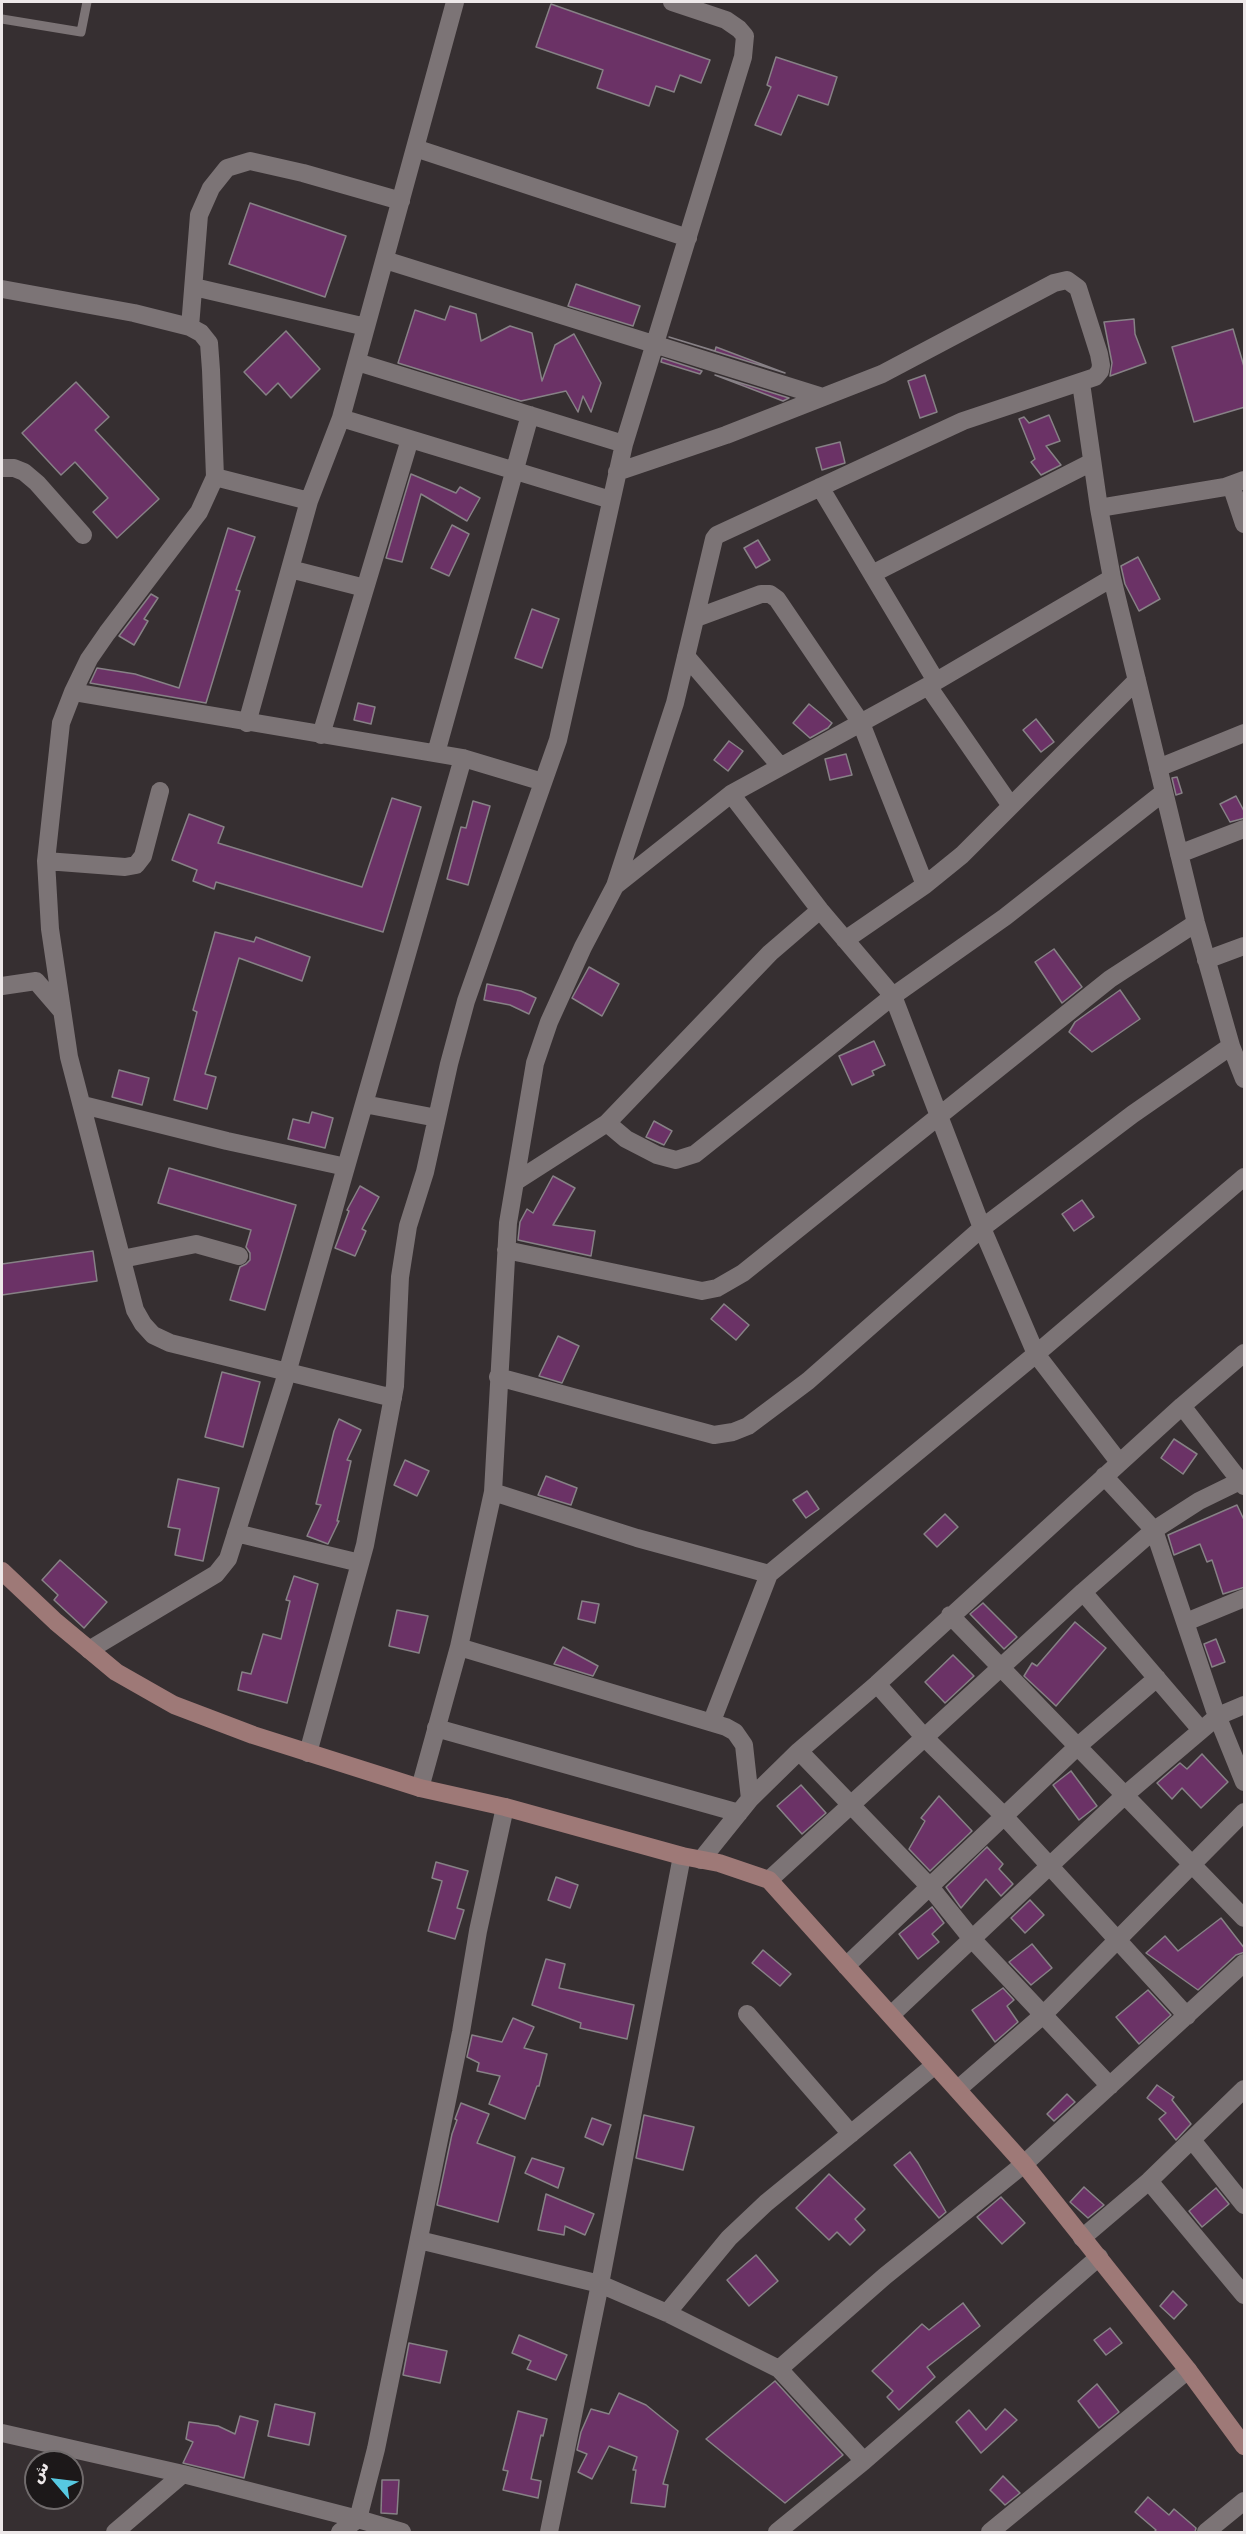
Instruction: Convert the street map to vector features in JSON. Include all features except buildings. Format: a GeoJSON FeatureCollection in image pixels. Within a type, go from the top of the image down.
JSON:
{"type":"FeatureCollection","features":[{"type":"Feature","properties":{"kind":"main road"},"geometry":{"type":"LineString","coordinates":[[2,1571],[56,1622],[116,1672],[174,1705],[308,1753],[420,1788],[505,1807],[769,1880],[1024,2164],[1188,2370],[1245,2446]]}},
{"type":"Feature","properties":{"kind":"street"},"geometry":{"type":"LineString","coordinates":[[247,723],[309,501],[341,418],[455,2]]}},
{"type":"Feature","properties":{"kind":"street"},"geometry":{"type":"LineString","coordinates":[[308,1753],[360,1563],[393,1398],[400,1277],[408,1226],[425,1172],[466,1000],[558,740],[624,444],[743,57],[745,36],[739,29],[726,20],[672,2]]}},
{"type":"Feature","properties":{"kind":"street"},"geometry":{"type":"LineString","coordinates":[[415,148],[688,238]]}},
{"type":"Feature","properties":{"kind":"street"},"geometry":{"type":"LineString","coordinates":[[190,327],[200,215],[211,188],[227,168],[250,161],[303,172],[401,201]]}},
{"type":"Feature","properties":{"kind":"street"},"geometry":{"type":"LineString","coordinates":[[385,260],[823,397]]}},
{"type":"Feature","properties":{"kind":"street"},"geometry":{"type":"LineString","coordinates":[[420,1788],[459,1647],[493,1492],[507,1250],[515,1182],[535,1063],[549,1022],[583,947],[615,886],[675,703],[711,546],[717,535],[963,421],[1095,377],[1101,365],[1078,288],[1067,280],[1054,283],[882,374],[726,435],[617,472]]}},
{"type":"Feature","properties":{"kind":"street"},"geometry":{"type":"LineString","coordinates":[[194,287],[366,327]]}},
{"type":"Feature","properties":{"kind":"street"},"geometry":{"type":"LineString","coordinates":[[2,289],[134,312],[190,327],[201,333],[209,343],[216,451],[215,477],[199,512],[106,633],[89,659],[73,692],[62,723],[46,861],[50,929],[69,1057],[135,1310],[142,1324],[153,1335],[170,1343],[393,1398]]}},
{"type":"Feature","properties":{"kind":"street"},"geometry":{"type":"LineString","coordinates":[[357,362],[624,444]]}},
{"type":"Feature","properties":{"kind":"street"},"geometry":{"type":"LineString","coordinates":[[1081,382],[1099,508],[1112,578],[1196,923],[1231,1046],[1243,1071]]}},
{"type":"Feature","properties":{"kind":"street"},"geometry":{"type":"LineString","coordinates":[[436,753],[530,415]]}},
{"type":"Feature","properties":{"kind":"street"},"geometry":{"type":"LineString","coordinates":[[341,418],[611,500]]}},
{"type":"Feature","properties":{"kind":"street"},"geometry":{"type":"LineString","coordinates":[[321,735],[410,439]]}},
{"type":"Feature","properties":{"kind":"street"},"geometry":{"type":"LineString","coordinates":[[872,574],[1092,462]]}},
{"type":"Feature","properties":{"kind":"street"},"geometry":{"type":"LineString","coordinates":[[2,468],[14,468],[24,472],[37,483],[83,535]]}},
{"type":"Feature","properties":{"kind":"street"},"geometry":{"type":"LineString","coordinates":[[215,477],[309,501]]}},
{"type":"Feature","properties":{"kind":"street"},"geometry":{"type":"LineString","coordinates":[[1099,508],[1238,482],[1245,524]]}},
{"type":"Feature","properties":{"kind":"street"},"geometry":{"type":"LineString","coordinates":[[820,487],[872,574],[932,684],[1011,806]]}},
{"type":"Feature","properties":{"kind":"street"},"geometry":{"type":"LineString","coordinates":[[290,570],[365,588]]}},
{"type":"Feature","properties":{"kind":"street"},"geometry":{"type":"LineString","coordinates":[[615,886],[731,794],[932,684],[1112,578]]}},
{"type":"Feature","properties":{"kind":"street"},"geometry":{"type":"LineString","coordinates":[[696,618],[761,594],[770,594],[786,610],[861,723],[926,885]]}},
{"type":"Feature","properties":{"kind":"street"},"geometry":{"type":"LineString","coordinates":[[686,656],[781,767]]}},
{"type":"Feature","properties":{"kind":"street"},"geometry":{"type":"LineString","coordinates":[[845,940],[926,885],[962,855],[1137,680]]}},
{"type":"Feature","properties":{"kind":"street"},"geometry":{"type":"LineString","coordinates":[[73,692],[463,758],[543,782]]}},
{"type":"Feature","properties":{"kind":"street"},"geometry":{"type":"LineString","coordinates":[[1158,768],[1245,733]]}},
{"type":"Feature","properties":{"kind":"street"},"geometry":{"type":"LineString","coordinates":[[89,1650],[216,1574],[228,1560],[287,1373],[463,758]]}},
{"type":"Feature","properties":{"kind":"street"},"geometry":{"type":"LineString","coordinates":[[46,861],[125,867],[136,865],[143,856],[160,791]]}},
{"type":"Feature","properties":{"kind":"street"},"geometry":{"type":"LineString","coordinates":[[607,1123],[626,1138],[657,1155],[676,1160],[695,1154],[893,996],[1005,917],[1164,792]]}},
{"type":"Feature","properties":{"kind":"street"},"geometry":{"type":"LineString","coordinates":[[731,794],[820,910],[893,996],[982,1228],[1036,1354],[1119,1462]]}},
{"type":"Feature","properties":{"kind":"street"},"geometry":{"type":"LineString","coordinates":[[1179,855],[1245,829]]}},
{"type":"Feature","properties":{"kind":"street"},"geometry":{"type":"LineString","coordinates":[[515,1182],[607,1123],[770,953],[820,910]]}},
{"type":"Feature","properties":{"kind":"street"},"geometry":{"type":"LineString","coordinates":[[507,1250],[702,1291],[717,1288],[743,1273],[1110,979],[1196,923]]}},
{"type":"Feature","properties":{"kind":"street"},"geometry":{"type":"LineString","coordinates":[[1206,960],[1245,946]]}},
{"type":"Feature","properties":{"kind":"street"},"geometry":{"type":"LineString","coordinates":[[2,986],[36,981],[62,1010]]}},
{"type":"Feature","properties":{"kind":"street"},"geometry":{"type":"LineString","coordinates":[[498,1377],[688,1430],[714,1435],[733,1432],[748,1426],[808,1381],[982,1228],[1133,1114],[1231,1046]]}},
{"type":"Feature","properties":{"kind":"street"},"geometry":{"type":"LineString","coordinates":[[364,1104],[437,1118]]}},
{"type":"Feature","properties":{"kind":"street"},"geometry":{"type":"LineString","coordinates":[[83,1105],[346,1167]]}},
{"type":"Feature","properties":{"kind":"street"},"geometry":{"type":"LineString","coordinates":[[712,1721],[770,1574],[1245,1177]]}},
{"type":"Feature","properties":{"kind":"street"},"geometry":{"type":"LineString","coordinates":[[122,1259],[196,1244],[239,1256]]}},
{"type":"Feature","properties":{"kind":"street"},"geometry":{"type":"LineString","coordinates":[[701,1860],[745,1806],[799,1751],[877,1684],[1119,1462],[1245,1353]]}},
{"type":"Feature","properties":{"kind":"street"},"geometry":{"type":"LineString","coordinates":[[769,1880],[1083,1592],[1154,1530],[1199,1501],[1244,1482],[1182,1406]]}},
{"type":"Feature","properties":{"kind":"street"},"geometry":{"type":"LineString","coordinates":[[1104,1476],[1154,1530],[1218,1716],[1245,1782]]}},
{"type":"Feature","properties":{"kind":"street"},"geometry":{"type":"LineString","coordinates":[[493,1492],[637,1538],[770,1574]]}},
{"type":"Feature","properties":{"kind":"street"},"geometry":{"type":"LineString","coordinates":[[236,1533],[360,1563]]}},
{"type":"Feature","properties":{"kind":"street"},"geometry":{"type":"LineString","coordinates":[[1083,1592],[1202,1730]]}},
{"type":"Feature","properties":{"kind":"street"},"geometry":{"type":"LineString","coordinates":[[1186,1622],[1245,1598]]}},
{"type":"Feature","properties":{"kind":"street"},"geometry":{"type":"LineString","coordinates":[[950,1615],[1245,1918]]}},
{"type":"Feature","properties":{"kind":"street"},"geometry":{"type":"LineString","coordinates":[[459,1647],[726,1727],[740,1738],[744,1745],[745,1806]]}},
{"type":"Feature","properties":{"kind":"street"},"geometry":{"type":"LineString","coordinates":[[846,1966],[1078,1746],[1157,1678]]}},
{"type":"Feature","properties":{"kind":"street"},"geometry":{"type":"LineString","coordinates":[[877,1684],[924,1737],[1004,1816],[1187,2016]]}},
{"type":"Feature","properties":{"kind":"street"},"geometry":{"type":"LineString","coordinates":[[891,2015],[1125,1795],[1218,1716],[1245,1705]]}},
{"type":"Feature","properties":{"kind":"street"},"geometry":{"type":"LineString","coordinates":[[436,1728],[745,1806]]}},
{"type":"Feature","properties":{"kind":"street"},"geometry":{"type":"LineString","coordinates":[[799,1751],[930,1887],[972,1939],[1110,2086]]}},
{"type":"Feature","properties":{"kind":"street"},"geometry":{"type":"LineString","coordinates":[[340,2532],[358,2519],[390,2383],[461,2032],[478,1931],[505,1807]]}},
{"type":"Feature","properties":{"kind":"street"},"geometry":{"type":"LineString","coordinates":[[958,2089],[1043,2015],[1245,1812]]}},
{"type":"Feature","properties":{"kind":"street"},"geometry":{"type":"LineString","coordinates":[[549,2532],[600,2284],[682,1856]]}},
{"type":"Feature","properties":{"kind":"street"},"geometry":{"type":"LineString","coordinates":[[778,2369],[885,2276],[1024,2164],[1245,1963]]}},
{"type":"Feature","properties":{"kind":"street"},"geometry":{"type":"LineString","coordinates":[[747,2014],[851,2134]]}},
{"type":"Feature","properties":{"kind":"street"},"geometry":{"type":"LineString","coordinates":[[667,2313],[729,2238],[766,2203],[935,2065]]}},
{"type":"Feature","properties":{"kind":"street"},"geometry":{"type":"LineString","coordinates":[[1082,2238],[1149,2181],[1245,2089]]}},
{"type":"Feature","properties":{"kind":"street"},"geometry":{"type":"LineString","coordinates":[[1192,2140],[1245,2205]]}},
{"type":"Feature","properties":{"kind":"street"},"geometry":{"type":"LineString","coordinates":[[1149,2181],[1245,2295]]}},
{"type":"Feature","properties":{"kind":"street"},"geometry":{"type":"LineString","coordinates":[[419,2240],[600,2284],[667,2313],[778,2369],[864,2461]]}},
{"type":"Feature","properties":{"kind":"street"},"geometry":{"type":"LineString","coordinates":[[777,2532],[864,2461],[1099,2257]]}},
{"type":"Feature","properties":{"kind":"street"},"geometry":{"type":"LineString","coordinates":[[990,2532],[1188,2370]]}},
{"type":"Feature","properties":{"kind":"street"},"geometry":{"type":"LineString","coordinates":[[2,2433],[183,2474],[402,2532]]}},
{"type":"Feature","properties":{"kind":"street"},"geometry":{"type":"LineString","coordinates":[[115,2532],[183,2474]]}},
{"type":"Feature","properties":{"kind":"street"},"geometry":{"type":"LineString","coordinates":[[1206,2532],[1245,2501]]}},
{"type":"Feature","properties":{"kind":"lane"},"geometry":{"type":"LineString","coordinates":[[2,19],[81,32],[87,2]]}}]}
